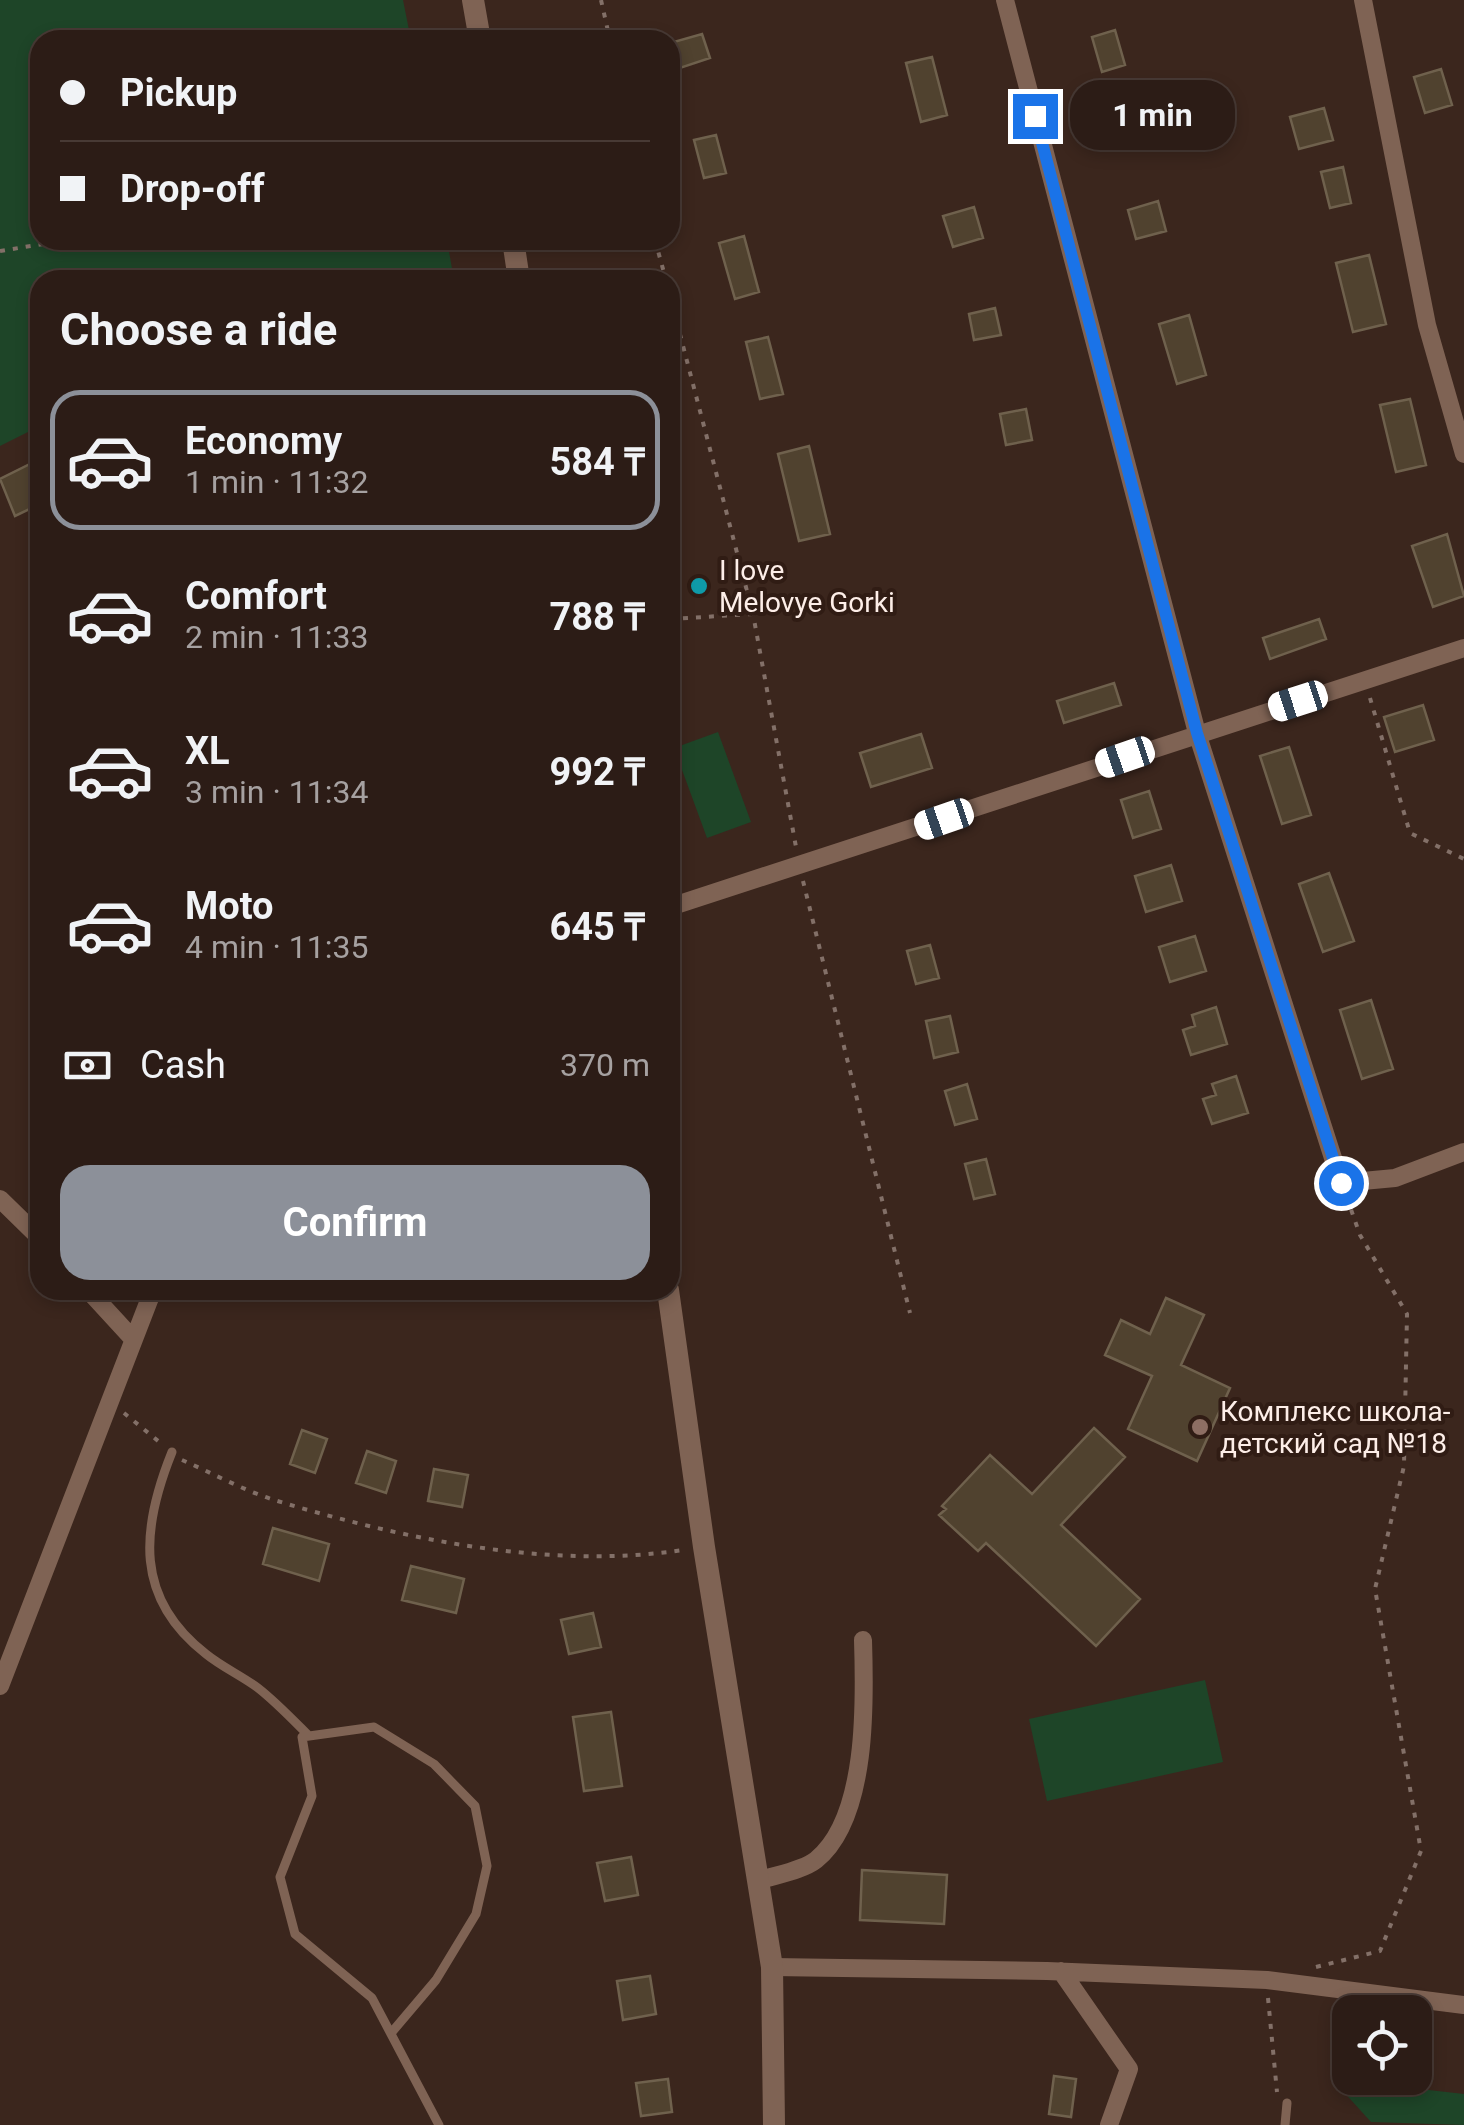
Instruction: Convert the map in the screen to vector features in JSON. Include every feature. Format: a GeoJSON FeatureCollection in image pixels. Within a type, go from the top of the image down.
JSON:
{"type":"FeatureCollection","features":[{"type":"Feature","properties":{"kind":"street"},"geometry":{"type":"LineString","coordinates":[[473,0],[478,30]]}},
{"type":"Feature","properties":{"kind":"street"},"geometry":{"type":"LineString","coordinates":[[1005,0],[1197,733],[1341,1183],[1395,1178],[1464,1152]]}},
{"type":"Feature","properties":{"kind":"street"},"geometry":{"type":"LineString","coordinates":[[1363,0],[1427,325],[1464,454]]}},
{"type":"Feature","properties":{"kind":"street"},"geometry":{"type":"LineString","coordinates":[[680,905],[1464,648]]}},
{"type":"Feature","properties":{"kind":"street"},"geometry":{"type":"LineString","coordinates":[[0,1199],[30,1228]]}},
{"type":"Feature","properties":{"kind":"street"},"geometry":{"type":"LineString","coordinates":[[97,1300],[133,1339]]}},
{"type":"Feature","properties":{"kind":"street"},"geometry":{"type":"LineString","coordinates":[[0,1686],[149,1300]]}},
{"type":"Feature","properties":{"kind":"street"},"geometry":{"type":"LineString","coordinates":[[669,1300],[704,1547],[772,1967],[774,2125]]}},
{"type":"Feature","properties":{"kind":"street"},"geometry":{"type":"LineString","coordinates":[[758,1882],[815,1861],[847,1816],[866,1711],[863,1640]]}},
{"type":"Feature","properties":{"kind":"street"},"geometry":{"type":"LineString","coordinates":[[772,1967],[1061,1971],[1266,1980],[1464,2005]]}},
{"type":"Feature","properties":{"kind":"street"},"geometry":{"type":"LineString","coordinates":[[1061,1971],[1129,2069],[1108,2125]]}},
{"type":"Feature","properties":{"kind":"lane"},"geometry":{"type":"LineString","coordinates":[[172,1452],[154,1497],[148,1559],[164,1614],[205,1654],[259,1688],[309,1736]]}},
{"type":"Feature","properties":{"kind":"lane"},"geometry":{"type":"LineString","coordinates":[[392,2032],[436,1980],[476,1914],[486,1866],[475,1806],[434,1764],[374,1727],[302,1737],[312,1796],[280,1876],[295,1934],[372,1998],[439,2125]]}},
{"type":"Feature","properties":{"kind":"lane"},"geometry":{"type":"LineString","coordinates":[[1285,2125],[1287,2103]]}},
{"type":"Feature","properties":{"kind":"path"},"geometry":{"type":"LineString","coordinates":[[601,0],[608,30]]}},
{"type":"Feature","properties":{"kind":"path"},"geometry":{"type":"LineString","coordinates":[[0,252],[30,247]]}},
{"type":"Feature","properties":{"kind":"path"},"geometry":{"type":"LineString","coordinates":[[680,334],[753,614],[800,868],[910,1313]]}},
{"type":"Feature","properties":{"kind":"path"},"geometry":{"type":"LineString","coordinates":[[680,618],[753,614]]}},
{"type":"Feature","properties":{"kind":"path"},"geometry":{"type":"LineString","coordinates":[[1364,680],[1410,833],[1464,860]]}},
{"type":"Feature","properties":{"kind":"path"},"geometry":{"type":"LineString","coordinates":[[1304,1970],[1380,1951],[1421,1851],[1375,1589],[1404,1466],[1407,1314],[1360,1235],[1341,1183]]}},
{"type":"Feature","properties":{"kind":"path"},"geometry":{"type":"LineString","coordinates":[[108,1401],[172,1452],[271,1499],[407,1534],[526,1552],[626,1558],[704,1547]]}},
{"type":"Feature","properties":{"kind":"path"},"geometry":{"type":"LineString","coordinates":[[1266,1980],[1274,2089],[1287,2103]]}},
{"type":"Feature","properties":{"kind":"green space"},"geometry":{"type":"Polygon","coordinates":[[[0,0],[403,0],[409,30],[30,30],[30,250],[449,250],[452,270],[30,270],[30,431],[0,446],[0,0]]]}},
{"type":"Feature","properties":{"kind":"green space"},"geometry":{"type":"Polygon","coordinates":[[[718,732],[751,822],[707,838],[680,764],[680,746],[718,732]]]}},
{"type":"Feature","properties":{"kind":"green space"},"geometry":{"type":"Polygon","coordinates":[[[1205,1680],[1223,1762],[1047,1801],[1029,1719],[1205,1680]]]}},
{"type":"Feature","properties":{"kind":"green space"},"geometry":{"type":"Polygon","coordinates":[[[1432,2090],[1464,2094],[1464,2125],[1371,2122],[1347,2095],[1432,2095],[1432,2090]]]}},
{"type":"Feature","properties":{"kind":"building"},"geometry":{"type":"Polygon","coordinates":[[[1115,30],[1125,65],[1102,72],[1092,37],[1115,30]]]}},
{"type":"Feature","properties":{"kind":"building"},"geometry":{"type":"Polygon","coordinates":[[[702,34],[710,58],[680,68],[680,40],[702,34]]]}},
{"type":"Feature","properties":{"kind":"building"},"geometry":{"type":"Polygon","coordinates":[[[932,57],[947,115],[921,122],[906,63],[932,57]]]}},
{"type":"Feature","properties":{"kind":"building"},"geometry":{"type":"Polygon","coordinates":[[[1441,69],[1452,105],[1425,113],[1414,77],[1441,69]]]}},
{"type":"Feature","properties":{"kind":"building"},"geometry":{"type":"Polygon","coordinates":[[[1324,108],[1333,140],[1299,149],[1290,117],[1324,108]]]}},
{"type":"Feature","properties":{"kind":"building"},"geometry":{"type":"Polygon","coordinates":[[[716,135],[726,173],[704,178],[694,140],[716,135]]]}},
{"type":"Feature","properties":{"kind":"building"},"geometry":{"type":"Polygon","coordinates":[[[1343,167],[1351,203],[1330,208],[1321,172],[1343,167]]]}},
{"type":"Feature","properties":{"kind":"building"},"geometry":{"type":"Polygon","coordinates":[[[1158,201],[1166,231],[1136,239],[1128,210],[1158,201]]]}},
{"type":"Feature","properties":{"kind":"building"},"geometry":{"type":"Polygon","coordinates":[[[974,207],[983,238],[953,247],[943,216],[974,207]]]}},
{"type":"Feature","properties":{"kind":"building"},"geometry":{"type":"Polygon","coordinates":[[[744,236],[759,292],[735,299],[719,243],[744,236]]]}},
{"type":"Feature","properties":{"kind":"building"},"geometry":{"type":"Polygon","coordinates":[[[1369,255],[1386,324],[1353,332],[1336,263],[1369,255]]]}},
{"type":"Feature","properties":{"kind":"building"},"geometry":{"type":"Polygon","coordinates":[[[995,308],[1001,335],[974,340],[969,314],[995,308]]]}},
{"type":"Feature","properties":{"kind":"building"},"geometry":{"type":"Polygon","coordinates":[[[1189,315],[1206,375],[1177,384],[1159,324],[1189,315]]]}},
{"type":"Feature","properties":{"kind":"building"},"geometry":{"type":"Polygon","coordinates":[[[768,337],[783,394],[760,399],[746,342],[768,337]]]}},
{"type":"Feature","properties":{"kind":"building"},"geometry":{"type":"Polygon","coordinates":[[[1410,399],[1426,465],[1396,472],[1380,405],[1410,399]]]}},
{"type":"Feature","properties":{"kind":"building"},"geometry":{"type":"Polygon","coordinates":[[[1026,409],[1032,440],[1006,445],[1000,414],[1026,409]]]}},
{"type":"Feature","properties":{"kind":"building"},"geometry":{"type":"Polygon","coordinates":[[[809,446],[830,534],[799,541],[778,454],[809,446]]]}},
{"type":"Feature","properties":{"kind":"building"},"geometry":{"type":"Polygon","coordinates":[[[30,464],[30,509],[15,516],[0,479],[30,464]]]}},
{"type":"Feature","properties":{"kind":"building"},"geometry":{"type":"Polygon","coordinates":[[[1447,534],[1464,596],[1433,607],[1412,546],[1447,534]]]}},
{"type":"Feature","properties":{"kind":"building"},"geometry":{"type":"Polygon","coordinates":[[[1319,619],[1326,639],[1270,659],[1263,638],[1319,619]]]}},
{"type":"Feature","properties":{"kind":"building"},"geometry":{"type":"Polygon","coordinates":[[[1114,683],[1121,705],[1064,723],[1057,701],[1114,683]]]}},
{"type":"Feature","properties":{"kind":"building"},"geometry":{"type":"Polygon","coordinates":[[[1423,705],[1434,740],[1395,752],[1384,717],[1423,705]]]}},
{"type":"Feature","properties":{"kind":"building"},"geometry":{"type":"Polygon","coordinates":[[[921,734],[932,768],[871,787],[860,753],[921,734]]]}},
{"type":"Feature","properties":{"kind":"building"},"geometry":{"type":"Polygon","coordinates":[[[1289,747],[1311,815],[1282,824],[1260,756],[1289,747]]]}},
{"type":"Feature","properties":{"kind":"building"},"geometry":{"type":"Polygon","coordinates":[[[1149,791],[1161,829],[1133,838],[1121,800],[1149,791]]]}},
{"type":"Feature","properties":{"kind":"building"},"geometry":{"type":"Polygon","coordinates":[[[1171,865],[1182,901],[1146,912],[1135,876],[1171,865]]]}},
{"type":"Feature","properties":{"kind":"building"},"geometry":{"type":"Polygon","coordinates":[[[1329,873],[1354,941],[1323,952],[1299,884],[1329,873]]]}},
{"type":"Feature","properties":{"kind":"building"},"geometry":{"type":"Polygon","coordinates":[[[1195,936],[1206,971],[1170,982],[1159,947],[1195,936]]]}},
{"type":"Feature","properties":{"kind":"building"},"geometry":{"type":"Polygon","coordinates":[[[930,945],[939,978],[916,984],[907,951],[930,945]]]}},
{"type":"Feature","properties":{"kind":"building"},"geometry":{"type":"Polygon","coordinates":[[[1371,1000],[1393,1069],[1362,1079],[1340,1010],[1371,1000]]]}},
{"type":"Feature","properties":{"kind":"building"},"geometry":{"type":"Polygon","coordinates":[[[1216,1007],[1227,1044],[1191,1055],[1183,1030],[1195,1026],[1192,1015],[1216,1007]]]}},
{"type":"Feature","properties":{"kind":"building"},"geometry":{"type":"Polygon","coordinates":[[[950,1016],[958,1052],[934,1058],[926,1021],[950,1016]]]}},
{"type":"Feature","properties":{"kind":"building"},"geometry":{"type":"Polygon","coordinates":[[[1236,1076],[1248,1113],[1212,1124],[1203,1099],[1216,1095],[1212,1084],[1236,1076]]]}},
{"type":"Feature","properties":{"kind":"building"},"geometry":{"type":"Polygon","coordinates":[[[967,1084],[977,1119],[955,1125],[945,1091],[967,1084]]]}},
{"type":"Feature","properties":{"kind":"building"},"geometry":{"type":"Polygon","coordinates":[[[986,1159],[995,1194],[974,1199],[965,1164],[986,1159]]]}},
{"type":"Feature","properties":{"kind":"building"},"geometry":{"type":"Polygon","coordinates":[[[1166,1298],[1204,1315],[1181,1365],[1230,1388],[1197,1461],[1128,1429],[1152,1376],[1105,1355],[1121,1320],[1150,1334],[1166,1298]]]}},
{"type":"Feature","properties":{"kind":"building"},"geometry":{"type":"Polygon","coordinates":[[[1094,1428],[1125,1457],[1061,1525],[1140,1599],[1096,1646],[986,1543],[978,1551],[939,1515],[946,1509],[942,1506],[990,1455],[1032,1494],[1094,1428]]]}},
{"type":"Feature","properties":{"kind":"building"},"geometry":{"type":"Polygon","coordinates":[[[302,1430],[327,1439],[315,1473],[290,1464],[302,1430]]]}},
{"type":"Feature","properties":{"kind":"building"},"geometry":{"type":"Polygon","coordinates":[[[367,1451],[396,1461],[386,1493],[356,1483],[367,1451]]]}},
{"type":"Feature","properties":{"kind":"building"},"geometry":{"type":"Polygon","coordinates":[[[434,1469],[468,1475],[462,1507],[428,1501],[434,1469]]]}},
{"type":"Feature","properties":{"kind":"building"},"geometry":{"type":"Polygon","coordinates":[[[273,1528],[329,1544],[319,1581],[263,1564],[273,1528]]]}},
{"type":"Feature","properties":{"kind":"building"},"geometry":{"type":"Polygon","coordinates":[[[411,1566],[464,1579],[456,1613],[402,1600],[411,1566]]]}},
{"type":"Feature","properties":{"kind":"building"},"geometry":{"type":"Polygon","coordinates":[[[593,1613],[601,1647],[569,1654],[561,1620],[593,1613]]]}},
{"type":"Feature","properties":{"kind":"building"},"geometry":{"type":"Polygon","coordinates":[[[611,1712],[622,1786],[584,1791],[573,1717],[611,1712]]]}},
{"type":"Feature","properties":{"kind":"building"},"geometry":{"type":"Polygon","coordinates":[[[631,1857],[638,1895],[605,1901],[597,1863],[631,1857]]]}},
{"type":"Feature","properties":{"kind":"building"},"geometry":{"type":"Polygon","coordinates":[[[862,1870],[947,1875],[944,1924],[860,1920],[862,1870]]]}},
{"type":"Feature","properties":{"kind":"building"},"geometry":{"type":"Polygon","coordinates":[[[650,1976],[656,2014],[623,2020],[617,1981],[650,1976]]]}},
{"type":"Feature","properties":{"kind":"building"},"geometry":{"type":"Polygon","coordinates":[[[1054,2076],[1076,2079],[1071,2117],[1049,2114],[1054,2076]]]}},
{"type":"Feature","properties":{"kind":"building"},"geometry":{"type":"Polygon","coordinates":[[[668,2079],[672,2112],[641,2116],[636,2083],[668,2079]]]}},
{"type":"Feature","properties":{"kind":"place","name":"I love Melovye Gorki"},"geometry":{"type":"Point","coordinates":[699,586]}},
{"type":"Feature","properties":{"kind":"place","name":"Комплекс школа- детский сад №18"},"geometry":{"type":"Point","coordinates":[1200,1427]}},
{"type":"Feature","properties":{"kind":"route"},"geometry":{"type":"LineString","coordinates":[[1035,116],[1197,733],[1341,1183]]}}]}
